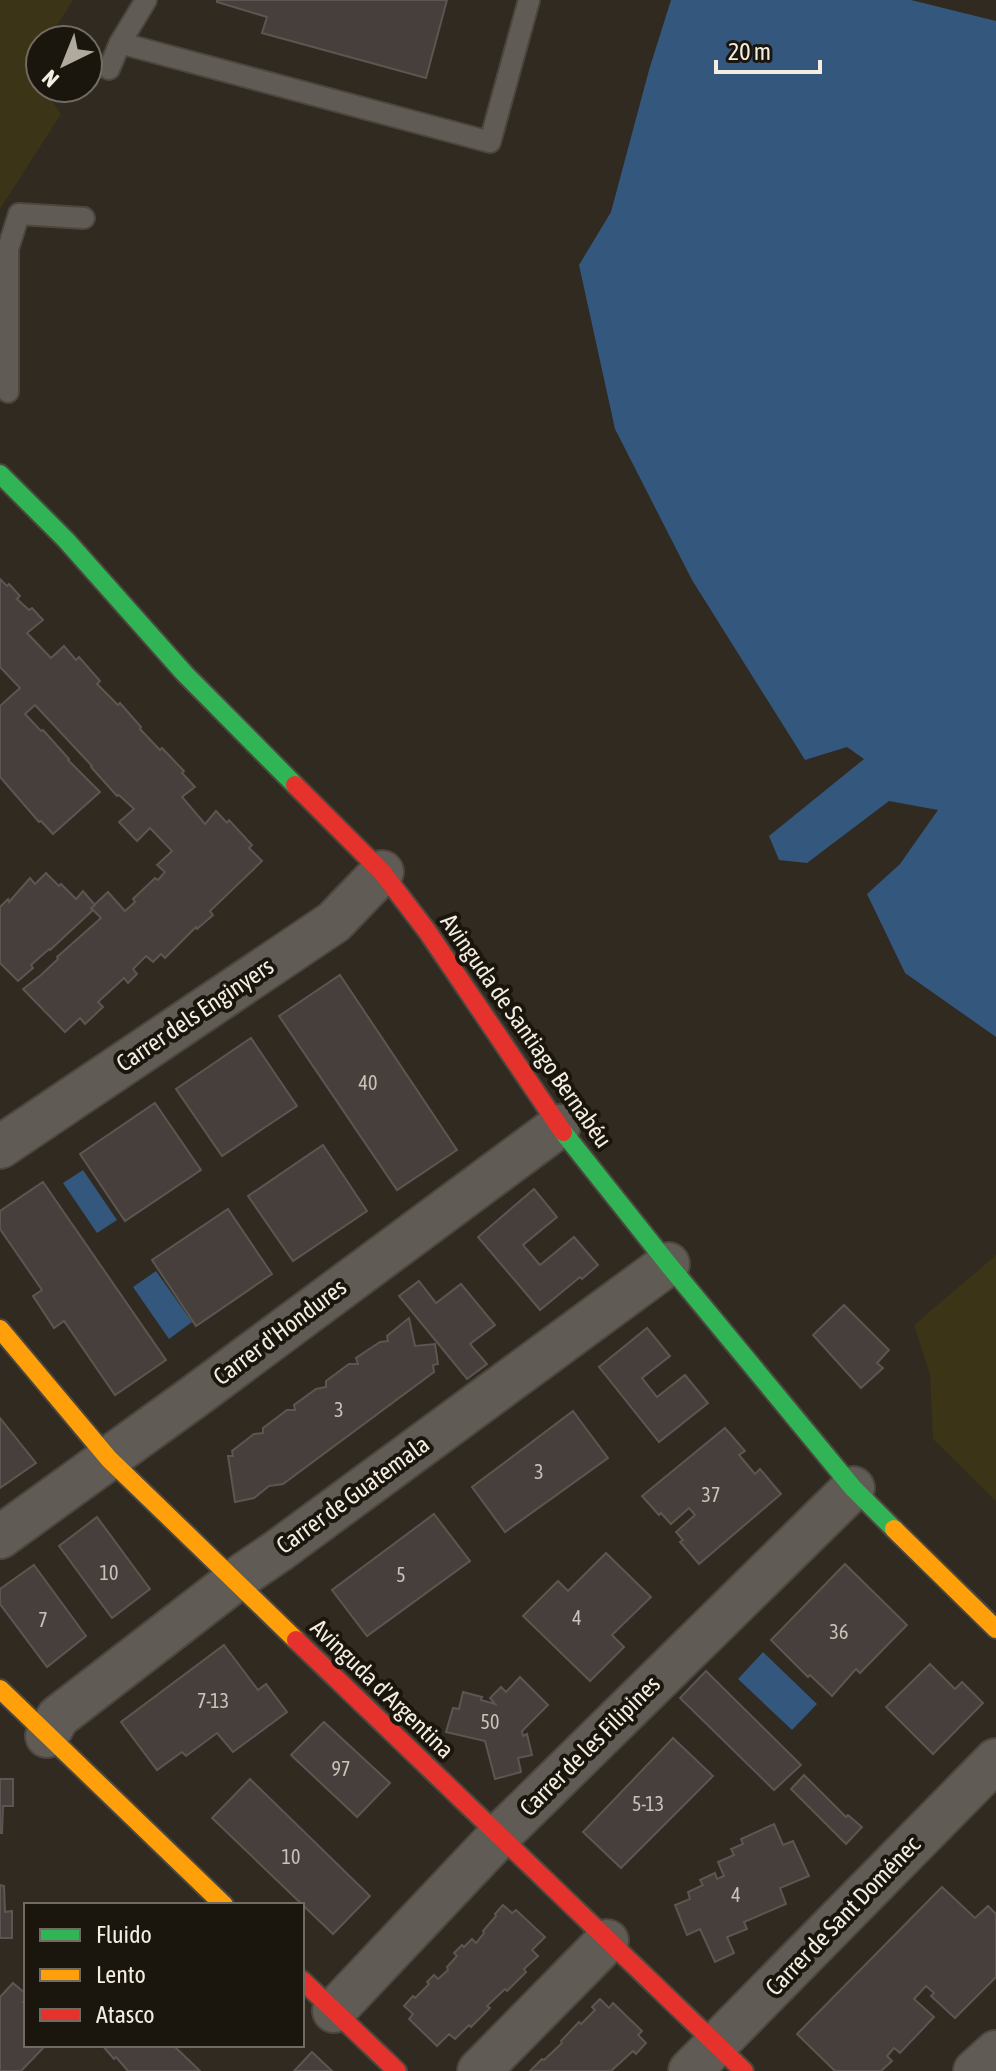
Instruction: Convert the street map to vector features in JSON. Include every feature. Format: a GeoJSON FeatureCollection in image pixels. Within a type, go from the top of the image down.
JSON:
{"type":"FeatureCollection","features":[{"type":"Feature","properties":{"kind":"street","name":"Avinguda de Santiago Bernabéu"},"geometry":{"type":"LineString","coordinates":[[0,474],[66,540],[185,674],[382,872],[427,931],[559,1126],[668,1264],[853,1488],[996,1629]]}},
{"type":"Feature","properties":{"kind":"street"},"geometry":{"type":"LineString","coordinates":[[11,511],[66,540]]}},
{"type":"Feature","properties":{"kind":"street","name":"Carrer dels Enginyers"},"geometry":{"type":"LineString","coordinates":[[0,1147],[334,922],[382,872]]}},
{"type":"Feature","properties":{"kind":"street","name":"Carrer d'Hondures"},"geometry":{"type":"LineString","coordinates":[[0,1537],[559,1126]]}},
{"type":"Feature","properties":{"kind":"street","name":"Carrer de Guatemala"},"geometry":{"type":"LineString","coordinates":[[47,1736],[58,1717],[234,1581],[668,1264]]}},
{"type":"Feature","properties":{"kind":"street","name":"Avinguda d'Argentina"},"geometry":{"type":"LineString","coordinates":[[0,1329],[109,1459],[607,1941],[716,2062]]}},
{"type":"Feature","properties":{"kind":"street","name":"Carrer de les Filipines"},"geometry":{"type":"LineString","coordinates":[[334,2011],[500,1835],[853,1488]]}},
{"type":"Feature","properties":{"kind":"street"},"geometry":{"type":"LineString","coordinates":[[0,1689],[222,1903]]}},
{"type":"Feature","properties":{"kind":"street","name":"Carrer de Sant Doménec"},"geometry":{"type":"LineString","coordinates":[[716,2062],[996,1760]]}},
{"type":"Feature","properties":{"kind":"street"},"geometry":{"type":"LineString","coordinates":[[479,2071],[607,1941]]}},
{"type":"Feature","properties":{"kind":"street"},"geometry":{"type":"LineString","coordinates":[[304,1982],[397,2071]]}},
{"type":"Feature","properties":{"kind":"street"},"geometry":{"type":"LineString","coordinates":[[975,2071],[996,2052]]}},
{"type":"Feature","properties":{"kind":"lane"},"geometry":{"type":"LineString","coordinates":[[109,69],[120,43],[146,0]]}},
{"type":"Feature","properties":{"kind":"lane"},"geometry":{"type":"LineString","coordinates":[[120,43],[490,142],[529,0]]}},
{"type":"Feature","properties":{"kind":"lane"},"geometry":{"type":"LineString","coordinates":[[8,392],[8,249],[19,214],[84,218]]}},
{"type":"Feature","properties":{"kind":"sand"},"geometry":{"type":"Polygon","coordinates":[[[0,0],[73,0],[58,24],[24,24],[24,104],[54,104],[61,114],[0,209],[0,0]]]}},
{"type":"Feature","properties":{"kind":"sand"},"geometry":{"type":"Polygon","coordinates":[[[996,1255],[996,1501],[933,1439],[930,1375],[914,1325],[996,1255]]]}},
{"type":"Feature","properties":{"kind":"water"},"geometry":{"type":"Polygon","coordinates":[[[671,0],[911,0],[996,21],[996,1037],[905,973],[867,894],[900,864],[938,810],[889,801],[807,863],[779,860],[769,836],[864,759],[847,747],[805,760],[692,580],[615,429],[579,265],[611,212],[671,0]]]}},
{"type":"Feature","properties":{"kind":"water"},"geometry":{"type":"Polygon","coordinates":[[[83,1170],[117,1220],[97,1233],[63,1183],[83,1170]]]}},
{"type":"Feature","properties":{"kind":"water"},"geometry":{"type":"Polygon","coordinates":[[[156,1271],[192,1322],[169,1339],[133,1287],[156,1271]]]}},
{"type":"Feature","properties":{"kind":"water"},"geometry":{"type":"Polygon","coordinates":[[[763,1652],[817,1704],[792,1730],[738,1679],[763,1652]]]}},
{"type":"Feature","properties":{"kind":"building"},"geometry":{"type":"Polygon","coordinates":[[[217,0],[447,0],[426,78],[262,33],[267,17],[217,0]]]}},
{"type":"Feature","properties":{"kind":"building"},"geometry":{"type":"Polygon","coordinates":[[[0,579],[20,596],[17,599],[29,610],[32,608],[43,620],[27,633],[51,658],[64,646],[76,660],[79,657],[100,681],[97,684],[118,705],[120,703],[140,729],[184,771],[182,773],[195,787],[182,797],[205,824],[216,811],[252,845],[249,848],[262,861],[210,911],[213,915],[196,927],[165,958],[161,954],[153,962],[146,956],[133,969],[137,974],[128,983],[124,978],[98,1002],[103,1007],[85,1024],[80,1018],[65,1032],[23,989],[101,918],[91,908],[108,892],[125,911],[135,902],[133,899],[165,872],[157,865],[172,851],[150,828],[137,841],[119,822],[134,809],[117,796],[35,705],[25,714],[100,792],[53,834],[0,777],[0,706],[20,688],[0,667],[0,579]]]}},
{"type":"Feature","properties":{"kind":"building"},"geometry":{"type":"Polygon","coordinates":[[[46,873],[76,899],[83,891],[95,905],[18,981],[0,963],[0,907],[8,899],[9,902],[30,878],[35,884],[46,873]]]}},
{"type":"Feature","properties":{"kind":"building"},"geometry":{"type":"Polygon","coordinates":[[[340,975],[457,1150],[397,1190],[279,1016],[340,975]]]}},
{"type":"Feature","properties":{"kind":"building"},"geometry":{"type":"Polygon","coordinates":[[[251,1038],[297,1106],[222,1156],[176,1089],[251,1038]]]}},
{"type":"Feature","properties":{"kind":"building"},"geometry":{"type":"Polygon","coordinates":[[[155,1103],[201,1170],[125,1221],[80,1154],[155,1103]]]}},
{"type":"Feature","properties":{"kind":"building"},"geometry":{"type":"Polygon","coordinates":[[[323,1145],[367,1211],[293,1261],[248,1196],[323,1145]]]}},
{"type":"Feature","properties":{"kind":"building"},"geometry":{"type":"Polygon","coordinates":[[[43,1182],[166,1360],[115,1395],[64,1321],[54,1328],[33,1296],[42,1290],[0,1229],[0,1211],[43,1182]]]}},
{"type":"Feature","properties":{"kind":"building"},"geometry":{"type":"Polygon","coordinates":[[[534,1189],[557,1217],[523,1245],[540,1265],[574,1237],[598,1265],[540,1310],[478,1237],[534,1189]]]}},
{"type":"Feature","properties":{"kind":"building"},"geometry":{"type":"Polygon","coordinates":[[[228,1209],[272,1274],[196,1326],[152,1260],[228,1209]]]}},
{"type":"Feature","properties":{"kind":"building"},"geometry":{"type":"Polygon","coordinates":[[[419,1281],[436,1303],[461,1284],[495,1325],[470,1344],[487,1364],[467,1379],[399,1296],[419,1281]]]}},
{"type":"Feature","properties":{"kind":"building"},"geometry":{"type":"Polygon","coordinates":[[[844,1305],[889,1350],[877,1363],[883,1368],[861,1388],[813,1335],[844,1305]]]}},
{"type":"Feature","properties":{"kind":"building"},"geometry":{"type":"Polygon","coordinates":[[[409,1318],[415,1346],[435,1344],[438,1364],[433,1365],[434,1372],[283,1484],[269,1486],[254,1498],[235,1502],[228,1456],[233,1456],[232,1451],[254,1434],[263,1433],[263,1428],[287,1410],[295,1410],[294,1405],[316,1389],[326,1387],[326,1381],[349,1364],[358,1364],[356,1358],[380,1342],[388,1341],[387,1336],[409,1318]]]}},
{"type":"Feature","properties":{"kind":"building"},"geometry":{"type":"Polygon","coordinates":[[[647,1328],[670,1356],[642,1378],[657,1397],[685,1375],[708,1403],[659,1442],[599,1367],[647,1328]]]}},
{"type":"Feature","properties":{"kind":"building"},"geometry":{"type":"Polygon","coordinates":[[[573,1411],[608,1458],[505,1532],[472,1487],[573,1411]]]}},
{"type":"Feature","properties":{"kind":"building"},"geometry":{"type":"Polygon","coordinates":[[[0,1418],[36,1463],[0,1488],[0,1418]]]}},
{"type":"Feature","properties":{"kind":"building"},"geometry":{"type":"Polygon","coordinates":[[[725,1428],[745,1451],[739,1455],[755,1474],[760,1469],[781,1494],[699,1564],[680,1542],[683,1540],[676,1532],[695,1515],[689,1508],[671,1524],[642,1496],[725,1428]]]}},
{"type":"Feature","properties":{"kind":"building"},"geometry":{"type":"Polygon","coordinates":[[[434,1514],[470,1561],[367,1636],[332,1590],[434,1514]]]}},
{"type":"Feature","properties":{"kind":"building"},"geometry":{"type":"Polygon","coordinates":[[[97,1517],[150,1589],[112,1618],[59,1546],[97,1517]]]}},
{"type":"Feature","properties":{"kind":"building"},"geometry":{"type":"Polygon","coordinates":[[[606,1553],[651,1597],[612,1635],[624,1647],[590,1681],[523,1616],[558,1581],[568,1591],[606,1553]]]}},
{"type":"Feature","properties":{"kind":"building"},"geometry":{"type":"Polygon","coordinates":[[[845,1564],[907,1625],[860,1673],[856,1669],[832,1696],[771,1640],[845,1564]]]}},
{"type":"Feature","properties":{"kind":"building"},"geometry":{"type":"Polygon","coordinates":[[[34,1565],[86,1636],[47,1667],[0,1604],[0,1589],[34,1565]]]}},
{"type":"Feature","properties":{"kind":"building"},"geometry":{"type":"Polygon","coordinates":[[[224,1645],[258,1690],[266,1684],[287,1712],[233,1752],[217,1733],[186,1756],[182,1752],[157,1770],[121,1722],[224,1645]]]}},
{"type":"Feature","properties":{"kind":"building"},"geometry":{"type":"Polygon","coordinates":[[[930,1664],[955,1689],[962,1682],[983,1703],[933,1754],[886,1707],[930,1664]]]}},
{"type":"Feature","properties":{"kind":"building"},"geometry":{"type":"Polygon","coordinates":[[[706,1671],[801,1765],[774,1790],[680,1698],[706,1671]]]}},
{"type":"Feature","properties":{"kind":"building"},"geometry":{"type":"Polygon","coordinates":[[[520,1677],[548,1705],[522,1731],[523,1736],[527,1734],[532,1755],[518,1758],[521,1772],[495,1779],[485,1741],[446,1732],[453,1708],[459,1709],[463,1692],[495,1704],[490,1698],[501,1687],[506,1692],[520,1677]]]}},
{"type":"Feature","properties":{"kind":"building"},"geometry":{"type":"Polygon","coordinates":[[[324,1722],[390,1783],[357,1817],[291,1755],[324,1722]]]}},
{"type":"Feature","properties":{"kind":"building"},"geometry":{"type":"Polygon","coordinates":[[[673,1738],[713,1776],[621,1868],[583,1832],[673,1738]]]}},
{"type":"Feature","properties":{"kind":"building"},"geometry":{"type":"Polygon","coordinates":[[[804,1775],[846,1817],[848,1815],[862,1827],[846,1844],[791,1789],[804,1775]]]}},
{"type":"Feature","properties":{"kind":"building"},"geometry":{"type":"Polygon","coordinates":[[[0,1779],[13,1779],[13,1806],[3,1806],[2,1833],[0,1833],[0,1779]]]}},
{"type":"Feature","properties":{"kind":"building"},"geometry":{"type":"Polygon","coordinates":[[[250,1779],[370,1896],[333,1934],[212,1818],[250,1779]]]}},
{"type":"Feature","properties":{"kind":"building"},"geometry":{"type":"Polygon","coordinates":[[[774,1824],[783,1845],[793,1841],[809,1876],[780,1888],[786,1904],[744,1922],[747,1929],[727,1937],[734,1953],[715,1962],[700,1929],[687,1935],[675,1905],[690,1899],[688,1892],[703,1885],[700,1880],[715,1873],[717,1879],[724,1876],[718,1862],[734,1855],[731,1849],[743,1844],[741,1839],[774,1824]]]}},
{"type":"Feature","properties":{"kind":"building"},"geometry":{"type":"Polygon","coordinates":[[[0,1885],[4,1886],[5,1912],[12,1911],[12,1938],[0,1938],[0,1885]]]}},
{"type":"Feature","properties":{"kind":"building"},"geometry":{"type":"Polygon","coordinates":[[[942,1887],[975,1918],[988,1906],[996,1914],[996,1977],[955,2018],[931,1996],[934,1993],[926,1986],[914,1999],[934,2017],[900,2053],[894,2048],[887,2056],[892,2061],[881,2071],[835,2071],[797,2034],[942,1887]]]}},
{"type":"Feature","properties":{"kind":"building"},"geometry":{"type":"Polygon","coordinates":[[[503,1905],[512,1913],[516,1910],[545,1937],[532,1950],[538,1956],[507,1991],[505,1989],[487,2006],[490,2008],[471,2027],[469,2025],[455,2039],[449,2034],[437,2046],[409,2019],[413,2014],[404,2006],[429,1984],[427,1982],[434,1975],[438,1979],[448,1970],[447,1967],[457,1956],[454,1953],[462,1945],[464,1947],[472,1939],[476,1943],[503,1905]]]}},
{"type":"Feature","properties":{"kind":"building"},"geometry":{"type":"Polygon","coordinates":[[[13,1983],[24,1992],[24,2047],[44,2047],[21,2071],[0,2071],[0,1997],[13,1983]]]}},
{"type":"Feature","properties":{"kind":"building"},"geometry":{"type":"Polygon","coordinates":[[[600,1999],[609,2008],[613,2003],[642,2031],[638,2035],[646,2043],[636,2054],[633,2051],[611,2071],[530,2071],[595,2010],[592,2007],[600,1999]]]}},
{"type":"Feature","properties":{"kind":"building"},"geometry":{"type":"Polygon","coordinates":[[[104,2047],[175,2047],[200,2071],[128,2071],[116,2057],[114,2059],[104,2047]]]}},
{"type":"Feature","properties":{"kind":"building"},"geometry":{"type":"Polygon","coordinates":[[[312,2052],[332,2071],[294,2071],[312,2052]]]}},
{"type":"Feature","properties":{"kind":"traffic: fast"},"geometry":{"type":"LineString","coordinates":[[0,474],[66,540],[185,674],[295,785]]}},
{"type":"Feature","properties":{"kind":"traffic: fast"},"geometry":{"type":"LineString","coordinates":[[563,1132],[853,1488],[894,1529]]}},
{"type":"Feature","properties":{"kind":"traffic: slow"},"geometry":{"type":"LineString","coordinates":[[0,1329],[109,1459],[296,1640]]}},
{"type":"Feature","properties":{"kind":"traffic: slow"},"geometry":{"type":"LineString","coordinates":[[894,1529],[996,1629]]}},
{"type":"Feature","properties":{"kind":"traffic: slow"},"geometry":{"type":"LineString","coordinates":[[0,1689],[222,1903]]}},
{"type":"Feature","properties":{"kind":"traffic: jam"},"geometry":{"type":"LineString","coordinates":[[295,785],[382,872],[427,931],[563,1132]]}},
{"type":"Feature","properties":{"kind":"traffic: jam"},"geometry":{"type":"LineString","coordinates":[[296,1640],[744,2071]]}},
{"type":"Feature","properties":{"kind":"traffic: jam"},"geometry":{"type":"LineString","coordinates":[[304,1982],[397,2071]]}}]}
